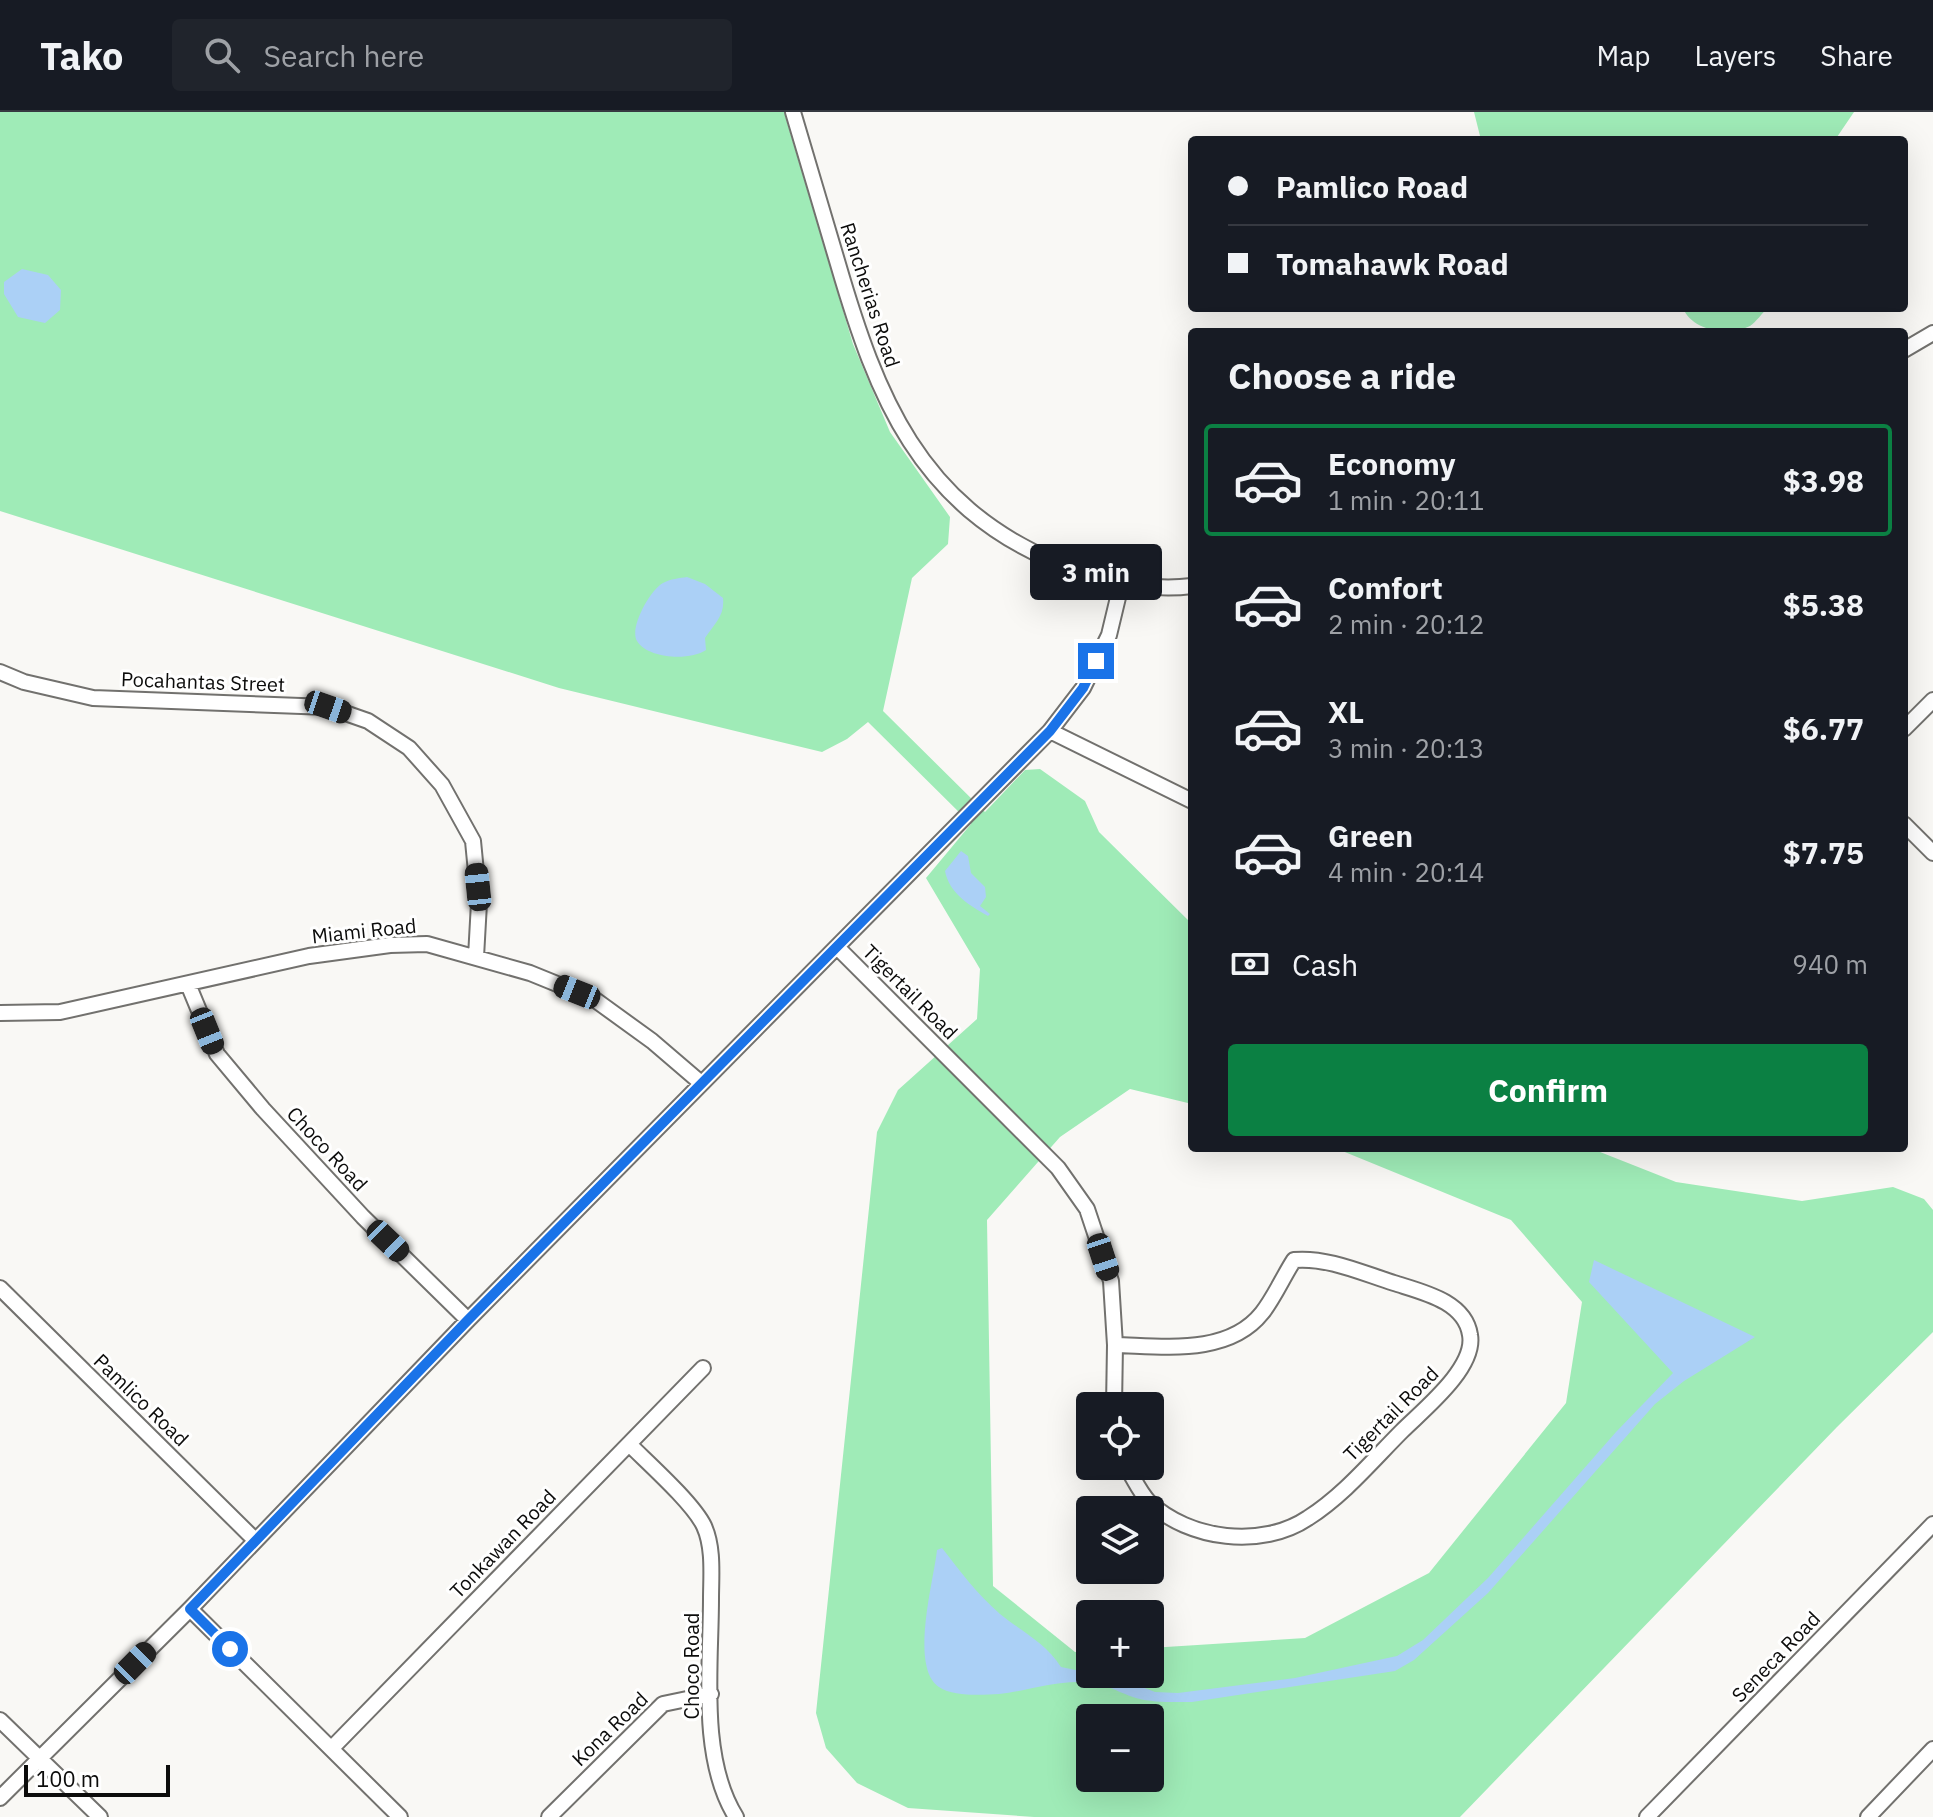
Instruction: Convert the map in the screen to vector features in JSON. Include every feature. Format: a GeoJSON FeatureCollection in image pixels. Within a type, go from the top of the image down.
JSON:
{"type":"FeatureCollection","features":[{"type":"Feature","properties":{"kind":"street","name":"Rancherias Road"},"geometry":{"type":"LineString","coordinates":[[793,112],[859,336],[888,408],[904,435],[956,498],[991,528],[1035,553],[1074,570],[1121,585],[1188,586]]}},
{"type":"Feature","properties":{"kind":"street"},"geometry":{"type":"LineString","coordinates":[[1908,348],[1933,333]]}},
{"type":"Feature","properties":{"kind":"street"},"geometry":{"type":"LineString","coordinates":[[0,1798],[190,1609],[468,1320],[1050,731],[1083,688],[1109,635],[1121,585]]}},
{"type":"Feature","properties":{"kind":"street","name":"Pocahantas Street"},"geometry":{"type":"LineString","coordinates":[[0,672],[24,682],[93,698],[328,707],[368,721],[409,748],[442,785],[473,841],[479,903],[476,957]]}},
{"type":"Feature","properties":{"kind":"street"},"geometry":{"type":"LineString","coordinates":[[1908,725],[1933,700]]}},
{"type":"Feature","properties":{"kind":"street"},"geometry":{"type":"LineString","coordinates":[[1050,731],[1188,799]]}},
{"type":"Feature","properties":{"kind":"street"},"geometry":{"type":"LineString","coordinates":[[1908,828],[1933,853]]}},
{"type":"Feature","properties":{"kind":"street","name":"Miami Road"},"geometry":{"type":"LineString","coordinates":[[0,1013],[60,1012],[309,956],[390,945],[427,944],[530,973],[594,999],[652,1041],[701,1083]]}},
{"type":"Feature","properties":{"kind":"street","name":"Tigertail Road"},"geometry":{"type":"LineString","coordinates":[[837,947],[1058,1168],[1087,1209],[1111,1281],[1114,1392]]}},
{"type":"Feature","properties":{"kind":"street","name":"Choco Road"},"geometry":{"type":"LineString","coordinates":[[188,984],[217,1054],[263,1109],[363,1217],[468,1320]]}},
{"type":"Feature","properties":{"kind":"street","name":"Tigertail Road"},"geometry":{"type":"LineString","coordinates":[[1115,1345],[1199,1347],[1234,1335],[1261,1315],[1294,1260],[1314,1258],[1416,1290],[1448,1304],[1464,1316],[1471,1337],[1459,1374],[1335,1499],[1305,1521],[1275,1532],[1241,1537],[1210,1534],[1164,1515]]}},
{"type":"Feature","properties":{"kind":"street","name":"Pamlico Road"},"geometry":{"type":"LineString","coordinates":[[0,1288],[255,1540]]}},
{"type":"Feature","properties":{"kind":"street","name":"Tonkawan Road"},"geometry":{"type":"LineString","coordinates":[[332,1748],[703,1368]]}},
{"type":"Feature","properties":{"kind":"street","name":"Choco Road"},"geometry":{"type":"LineString","coordinates":[[629,1444],[676,1491],[704,1526],[711,1562],[712,1749],[728,1804],[736,1817]]}},
{"type":"Feature","properties":{"kind":"street","name":"Seneca Road"},"geometry":{"type":"LineString","coordinates":[[1647,1817],[1933,1524]]}},
{"type":"Feature","properties":{"kind":"street"},"geometry":{"type":"LineString","coordinates":[[190,1609],[400,1817]]}},
{"type":"Feature","properties":{"kind":"street","name":"Kona Road"},"geometry":{"type":"LineString","coordinates":[[549,1817],[663,1704],[711,1694]]}},
{"type":"Feature","properties":{"kind":"street"},"geometry":{"type":"LineString","coordinates":[[0,1720],[100,1817]]}},
{"type":"Feature","properties":{"kind":"street"},"geometry":{"type":"LineString","coordinates":[[1868,1817],[1933,1749]]}},
{"type":"Feature","properties":{"kind":"green space"},"geometry":{"type":"Polygon","coordinates":[[[0,112],[784,112],[853,344],[890,432],[950,517],[948,544],[912,578],[883,711],[985,812],[1025,770],[1040,769],[1085,801],[1099,832],[1188,920],[1188,1103],[1130,1089],[1060,1137],[987,1220],[993,1586],[1076,1652],[1076,1688],[1164,1688],[1164,1647],[1305,1638],[1429,1573],[1566,1403],[1582,1302],[1511,1220],[1345,1152],[1600,1152],[1676,1182],[1802,1201],[1893,1187],[1924,1199],[1933,1210],[1933,1332],[1460,1817],[1034,1817],[908,1808],[857,1783],[826,1748],[816,1713],[877,1132],[898,1090],[977,1019],[980,969],[926,878],[971,824],[868,722],[847,739],[822,752],[559,688],[0,511],[0,112]]]}},
{"type":"Feature","properties":{"kind":"green space"},"geometry":{"type":"Polygon","coordinates":[[[1474,112],[1854,112],[1838,136],[1480,136],[1474,112]]]}},
{"type":"Feature","properties":{"kind":"green space"},"geometry":{"type":"Polygon","coordinates":[[[1686,312],[1764,312],[1744,328],[1706,328],[1686,312]]]}},
{"type":"Feature","properties":{"kind":"water"},"geometry":{"type":"Polygon","coordinates":[[[22,269],[48,275],[61,290],[60,310],[45,323],[18,317],[4,294],[4,282],[22,269]]]}},
{"type":"Feature","properties":{"kind":"water"},"geometry":{"type":"Polygon","coordinates":[[[687,577],[705,584],[723,598],[721,615],[705,638],[706,650],[680,657],[650,652],[642,647],[635,635],[642,610],[652,593],[663,583],[687,577]]]}},
{"type":"Feature","properties":{"kind":"water"},"geometry":{"type":"Polygon","coordinates":[[[961,851],[968,856],[971,873],[985,887],[986,897],[980,906],[990,914],[988,916],[961,898],[947,879],[945,871],[961,851]]]}},
{"type":"Feature","properties":{"kind":"water"},"geometry":{"type":"Polygon","coordinates":[[[1594,1260],[1755,1337],[1684,1381],[1655,1404],[1488,1593],[1414,1660],[1395,1671],[1192,1702],[1143,1700],[1110,1688],[1145,1688],[1155,1692],[1178,1693],[1295,1678],[1397,1656],[1423,1640],[1488,1578],[1616,1432],[1673,1373],[1589,1282],[1594,1260]]]}},
{"type":"Feature","properties":{"kind":"water"},"geometry":{"type":"Polygon","coordinates":[[[942,1548],[992,1606],[1040,1644],[1061,1667],[1076,1670],[1076,1682],[976,1695],[960,1694],[939,1687],[930,1677],[924,1643],[937,1550],[942,1548]]]}},
{"type":"Feature","properties":{"kind":"route"},"geometry":{"type":"LineString","coordinates":[[230,1649],[190,1609],[468,1320],[1050,731],[1083,688],[1096,661]]}}]}
